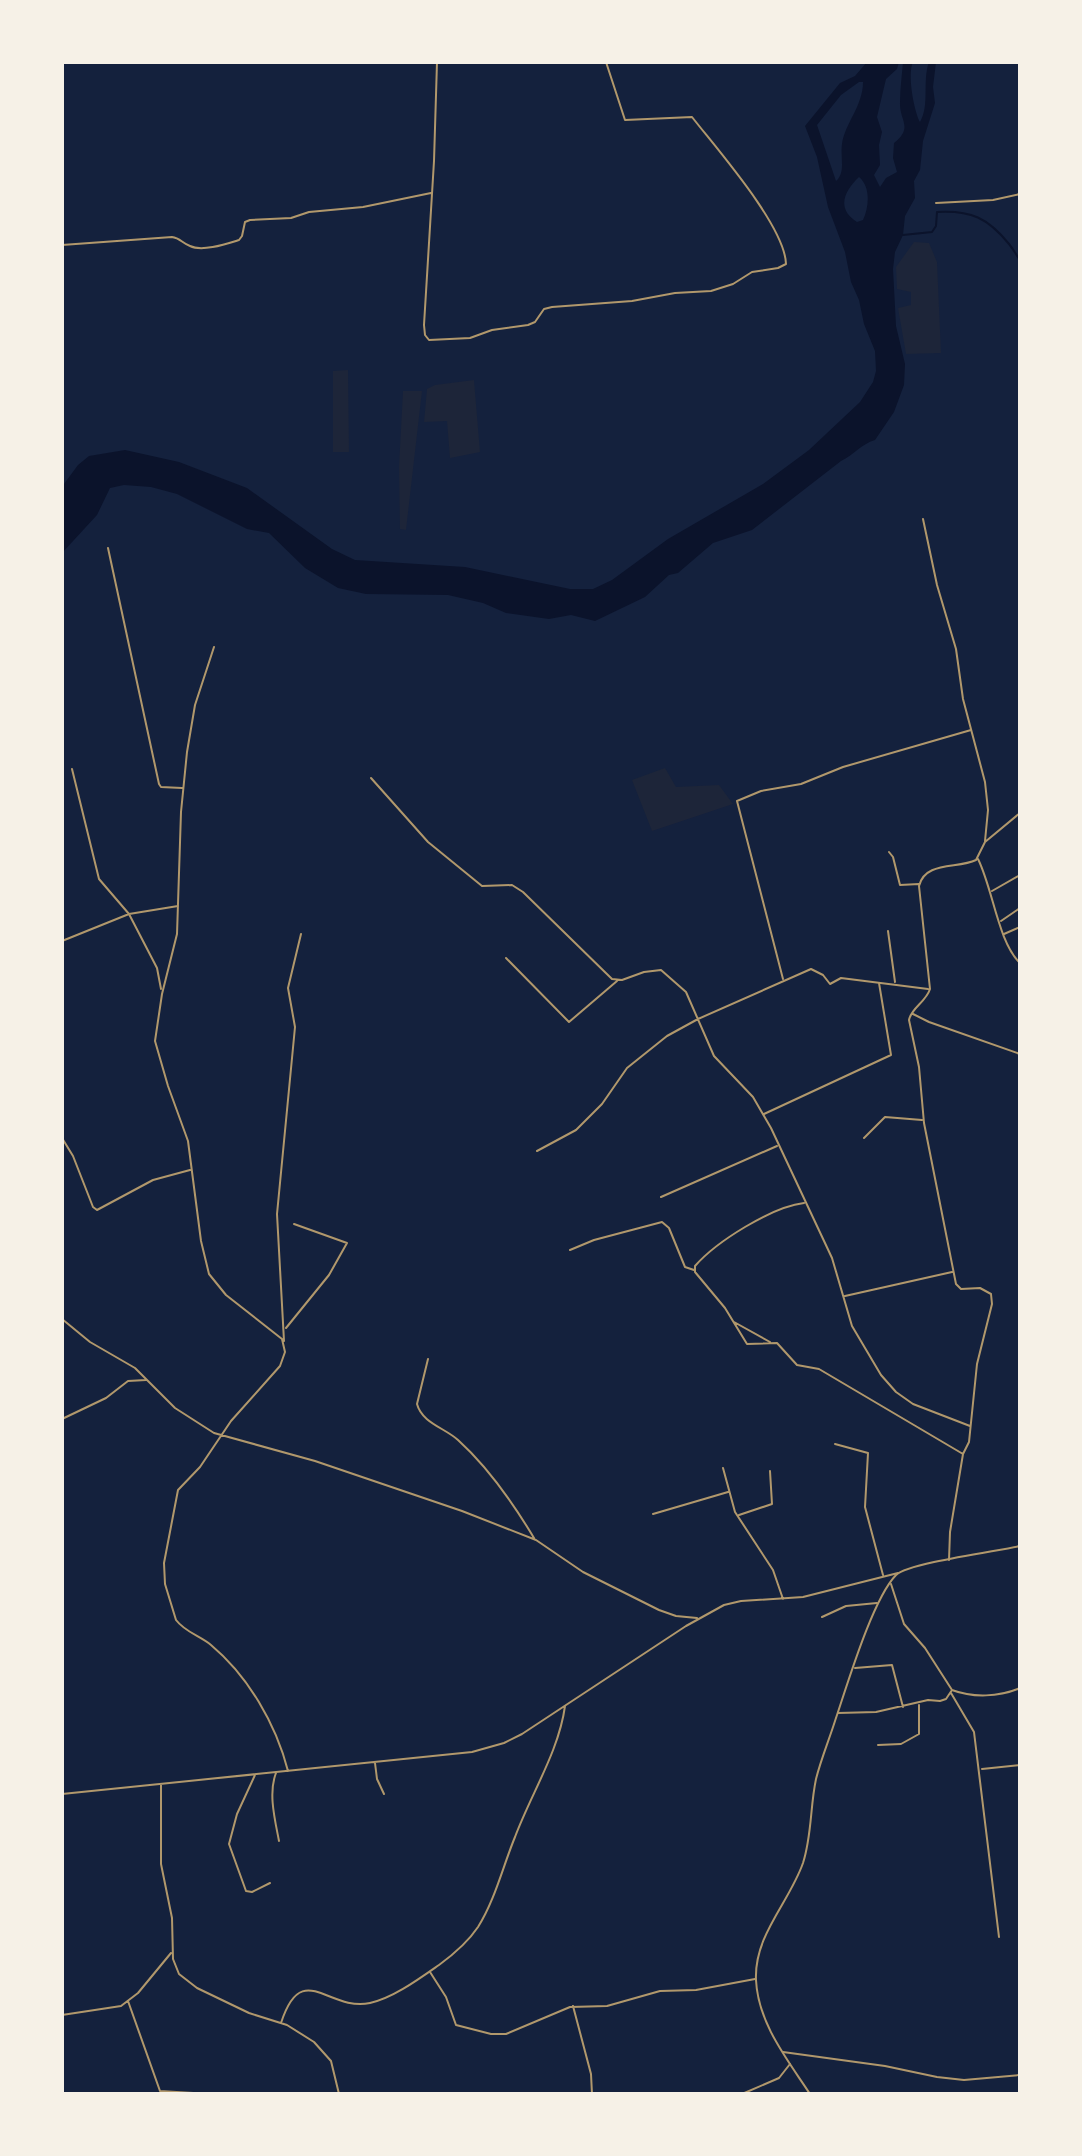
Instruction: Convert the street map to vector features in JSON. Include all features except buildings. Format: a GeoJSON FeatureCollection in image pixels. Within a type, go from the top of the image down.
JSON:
{"type":"FeatureCollection","features":[{"type":"Feature","properties":{"kind":"street"},"geometry":{"type":"LineString","coordinates":[[437,62],[424,325],[429,340],[470,338],[492,330],[531,324],[544,309],[552,307],[711,291],[729,286],[752,272],[785,265],[783,250],[758,203],[692,117],[625,120],[606,62]]}},
{"type":"Feature","properties":{"kind":"street"},"geometry":{"type":"LineString","coordinates":[[62,245],[172,237],[193,248],[205,247],[239,240],[244,223],[250,220],[291,218],[309,212],[363,207],[432,192]]}},
{"type":"Feature","properties":{"kind":"street"},"geometry":{"type":"LineString","coordinates":[[936,203],[993,200],[1020,194]]}},
{"type":"Feature","properties":{"kind":"street"},"geometry":{"type":"LineString","coordinates":[[923,519],[937,585],[956,649],[963,699],[987,792],[985,842],[978,858],[929,871],[919,884],[930,989],[909,1020],[919,1067],[924,1120],[957,1287],[980,1288],[991,1294],[992,1304],[977,1364],[969,1442],[963,1454],[950,1532],[949,1560]]}},
{"type":"Feature","properties":{"kind":"street"},"geometry":{"type":"LineString","coordinates":[[108,548],[159,785],[183,788]]}},
{"type":"Feature","properties":{"kind":"street"},"geometry":{"type":"LineString","coordinates":[[214,647],[195,705],[183,788],[176,945],[162,994],[155,1041],[188,1141],[200,1239],[209,1274],[226,1295],[284,1342]]}},
{"type":"Feature","properties":{"kind":"street"},"geometry":{"type":"LineString","coordinates":[[783,980],[737,801],[761,791],[801,784],[843,767],[971,730]]}},
{"type":"Feature","properties":{"kind":"street"},"geometry":{"type":"LineString","coordinates":[[72,769],[101,883],[129,914],[157,968],[162,994]]}},
{"type":"Feature","properties":{"kind":"street"},"geometry":{"type":"LineString","coordinates":[[371,778],[428,842],[474,880],[482,886],[509,884],[518,888],[609,977],[617,981]]}},
{"type":"Feature","properties":{"kind":"street"},"geometry":{"type":"LineString","coordinates":[[985,842],[1020,813]]}},
{"type":"Feature","properties":{"kind":"street"},"geometry":{"type":"LineString","coordinates":[[889,852],[899,884],[919,884]]}},
{"type":"Feature","properties":{"kind":"street"},"geometry":{"type":"LineString","coordinates":[[978,858],[1008,948],[1020,963]]}},
{"type":"Feature","properties":{"kind":"street"},"geometry":{"type":"LineString","coordinates":[[991,891],[1020,875]]}},
{"type":"Feature","properties":{"kind":"street"},"geometry":{"type":"LineString","coordinates":[[62,941],[129,914],[178,906]]}},
{"type":"Feature","properties":{"kind":"street"},"geometry":{"type":"LineString","coordinates":[[1000,921],[1020,908]]}},
{"type":"Feature","properties":{"kind":"street"},"geometry":{"type":"LineString","coordinates":[[1003,935],[1020,927]]}},
{"type":"Feature","properties":{"kind":"street"},"geometry":{"type":"LineString","coordinates":[[888,931],[896,983]]}},
{"type":"Feature","properties":{"kind":"street"},"geometry":{"type":"LineString","coordinates":[[288,1771],[282,1749],[246,1679],[211,1645],[178,1624],[165,1584],[164,1554],[177,1491],[200,1467],[284,1358],[285,1329],[277,1214],[295,1027],[287,993],[301,934]]}},
{"type":"Feature","properties":{"kind":"street"},"geometry":{"type":"LineString","coordinates":[[506,958],[569,1022],[617,981],[651,970],[666,972],[686,992],[714,1056],[753,1097],[764,1114],[832,1258],[852,1326],[861,1344],[896,1392],[913,1404],[970,1426]]}},
{"type":"Feature","properties":{"kind":"street"},"geometry":{"type":"LineString","coordinates":[[537,1151],[576,1130],[602,1104],[627,1068],[645,1051],[698,1019],[783,980],[811,969],[823,975],[831,985],[841,978],[930,989]]}},
{"type":"Feature","properties":{"kind":"street"},"geometry":{"type":"LineString","coordinates":[[764,1114],[891,1055],[879,981]]}},
{"type":"Feature","properties":{"kind":"street"},"geometry":{"type":"LineString","coordinates":[[912,1013],[1020,1054]]}},
{"type":"Feature","properties":{"kind":"street"},"geometry":{"type":"LineString","coordinates":[[864,1138],[885,1117],[924,1120]]}},
{"type":"Feature","properties":{"kind":"street"},"geometry":{"type":"LineString","coordinates":[[62,1138],[97,1210],[153,1180],[191,1170]]}},
{"type":"Feature","properties":{"kind":"street"},"geometry":{"type":"LineString","coordinates":[[661,1197],[778,1145]]}},
{"type":"Feature","properties":{"kind":"street"},"geometry":{"type":"LineString","coordinates":[[694,1270],[702,1259],[735,1235],[784,1207],[805,1203]]}},
{"type":"Feature","properties":{"kind":"street"},"geometry":{"type":"LineString","coordinates":[[570,1250],[594,1240],[662,1222],[669,1228],[685,1267],[694,1270],[747,1344],[770,1342]]}},
{"type":"Feature","properties":{"kind":"street"},"geometry":{"type":"LineString","coordinates":[[285,1329],[329,1275],[347,1243],[294,1224]]}},
{"type":"Feature","properties":{"kind":"street"},"geometry":{"type":"LineString","coordinates":[[844,1296],[953,1272]]}},
{"type":"Feature","properties":{"kind":"street"},"geometry":{"type":"LineString","coordinates":[[62,1319],[90,1342],[135,1368],[184,1415],[222,1435],[462,1511],[534,1539],[583,1572],[659,1610],[699,1619]]}},
{"type":"Feature","properties":{"kind":"street"},"geometry":{"type":"LineString","coordinates":[[733,1321],[784,1348],[797,1365],[819,1369],[963,1454]]}},
{"type":"Feature","properties":{"kind":"street"},"geometry":{"type":"LineString","coordinates":[[428,1359],[418,1399],[419,1411],[460,1441],[496,1481],[534,1539]]}},
{"type":"Feature","properties":{"kind":"street"},"geometry":{"type":"LineString","coordinates":[[62,1419],[106,1398],[128,1381],[146,1380]]}},
{"type":"Feature","properties":{"kind":"street"},"geometry":{"type":"LineString","coordinates":[[835,1444],[868,1453],[865,1507],[883,1576]]}},
{"type":"Feature","properties":{"kind":"street"},"geometry":{"type":"LineString","coordinates":[[723,1468],[738,1515],[773,1570],[783,1600]]}},
{"type":"Feature","properties":{"kind":"street"},"geometry":{"type":"LineString","coordinates":[[738,1515],[772,1504],[770,1471]]}},
{"type":"Feature","properties":{"kind":"street"},"geometry":{"type":"LineString","coordinates":[[653,1514],[729,1492]]}},
{"type":"Feature","properties":{"kind":"street"},"geometry":{"type":"LineString","coordinates":[[62,1794],[472,1752],[522,1734],[699,1619],[732,1603],[818,1594],[949,1560],[1020,1546]]}},
{"type":"Feature","properties":{"kind":"street"},"geometry":{"type":"LineString","coordinates":[[810,2094],[761,2010],[756,1979],[757,1961],[763,1939],[803,1862],[810,1834],[817,1775],[853,1668],[879,1603],[898,1573]]}},
{"type":"Feature","properties":{"kind":"street"},"geometry":{"type":"LineString","coordinates":[[891,1583],[904,1624],[925,1648],[973,1727],[999,1937]]}},
{"type":"Feature","properties":{"kind":"street"},"geometry":{"type":"LineString","coordinates":[[822,1617],[846,1606],[879,1603]]}},
{"type":"Feature","properties":{"kind":"street"},"geometry":{"type":"LineString","coordinates":[[853,1668],[892,1665],[903,1707]]}},
{"type":"Feature","properties":{"kind":"street"},"geometry":{"type":"LineString","coordinates":[[951,1691],[989,1695],[1020,1688]]}},
{"type":"Feature","properties":{"kind":"street"},"geometry":{"type":"LineString","coordinates":[[838,1713],[869,1713],[946,1699],[951,1691]]}},
{"type":"Feature","properties":{"kind":"street"},"geometry":{"type":"LineString","coordinates":[[878,1745],[901,1744],[917,1736],[920,1732],[919,1704]]}},
{"type":"Feature","properties":{"kind":"street"},"geometry":{"type":"LineString","coordinates":[[281,2023],[288,2003],[298,1992],[309,1990],[366,2004],[386,1997],[429,1972],[449,1958],[472,1935],[489,1908],[516,1833],[549,1757],[565,1705]]}},
{"type":"Feature","properties":{"kind":"street"},"geometry":{"type":"LineString","coordinates":[[374,1762],[384,1794]]}},
{"type":"Feature","properties":{"kind":"street"},"geometry":{"type":"LineString","coordinates":[[979,1769],[1020,1765]]}},
{"type":"Feature","properties":{"kind":"street"},"geometry":{"type":"LineString","coordinates":[[277,1772],[273,1778],[273,1812],[279,1841]]}},
{"type":"Feature","properties":{"kind":"street"},"geometry":{"type":"LineString","coordinates":[[256,1774],[237,1814],[229,1844],[246,1891],[252,1892],[270,1883]]}},
{"type":"Feature","properties":{"kind":"street"},"geometry":{"type":"LineString","coordinates":[[161,1784],[161,1864],[172,1918],[172,1952],[176,1968],[188,1983],[249,2013],[299,2031],[325,2052],[331,2061],[339,2094]]}},
{"type":"Feature","properties":{"kind":"street"},"geometry":{"type":"LineString","coordinates":[[62,2015],[106,2010],[128,2001],[172,1952]]}},
{"type":"Feature","properties":{"kind":"street"},"geometry":{"type":"LineString","coordinates":[[429,1972],[446,1997],[456,2025],[499,2035],[573,2006],[607,2006],[660,1991],[696,1990],[756,1979]]}},
{"type":"Feature","properties":{"kind":"street"},"geometry":{"type":"LineString","coordinates":[[128,2001],[160,2091],[210,2094]]}},
{"type":"Feature","properties":{"kind":"street"},"geometry":{"type":"LineString","coordinates":[[573,2006],[591,2074],[592,2094]]}},
{"type":"Feature","properties":{"kind":"street"},"geometry":{"type":"LineString","coordinates":[[783,2052],[964,2080],[1020,2075]]}},
{"type":"Feature","properties":{"kind":"street"},"geometry":{"type":"LineString","coordinates":[[742,2094],[779,2078],[790,2064]]}},
{"type":"Feature","properties":{"kind":"shaded area"},"geometry":{"type":"Polygon","coordinates":[[[867,62],[899,62],[897,69],[886,79],[877,117],[882,132],[880,165],[874,175],[880,187],[886,178],[897,172],[893,158],[894,143],[904,128],[900,109],[903,62],[913,62],[912,92],[920,122],[925,108],[927,69],[929,62],[936,62],[935,103],[923,141],[920,170],[914,181],[915,198],[905,216],[903,235],[895,252],[896,326],[905,364],[904,385],[894,412],[875,440],[841,461],[752,530],[713,543],[645,597],[595,621],[571,615],[549,619],[506,613],[483,603],[448,595],[366,594],[338,588],[305,568],[269,533],[247,529],[177,494],[151,487],[124,485],[110,488],[97,515],[62,553],[64,484],[89,456],[125,450],[179,462],[247,488],[332,549],[355,560],[465,567],[570,589],[593,589],[612,580],[668,539],[763,484],[809,450],[860,402],[873,382],[875,351],[864,324],[845,252],[828,207],[817,157],[805,126],[840,83],[855,76],[867,62]],[[863,82],[841,95],[817,125],[836,181],[842,169],[844,136],[862,91],[863,82]],[[859,177],[844,200],[846,211],[857,222],[863,220],[868,203],[866,186],[859,177]]]}},
{"type":"Feature","properties":{"kind":"shaded area"},"geometry":{"type":"Polygon","coordinates":[[[914,242],[929,243],[937,262],[941,353],[906,354],[898,308],[911,305],[911,292],[897,289],[896,267],[914,242]]]}},
{"type":"Feature","properties":{"kind":"shaded area"},"geometry":{"type":"Polygon","coordinates":[[[348,370],[349,452],[333,452],[333,371],[348,370]]]}},
{"type":"Feature","properties":{"kind":"shaded area"},"geometry":{"type":"Polygon","coordinates":[[[474,380],[480,452],[450,458],[447,421],[424,422],[427,389],[435,385],[474,380]]]}},
{"type":"Feature","properties":{"kind":"shaded area"},"geometry":{"type":"Polygon","coordinates":[[[403,391],[422,391],[406,530],[400,529],[403,391]]]}},
{"type":"Feature","properties":{"kind":"shaded area"},"geometry":{"type":"Polygon","coordinates":[[[665,768],[676,787],[719,785],[733,804],[652,831],[632,780],[665,768]]]}},
{"type":"Feature","properties":{"kind":"waterway"},"geometry":{"type":"LineString","coordinates":[[903,235],[932,232],[936,226],[937,212],[960,212],[994,228],[1020,260]]}}]}
